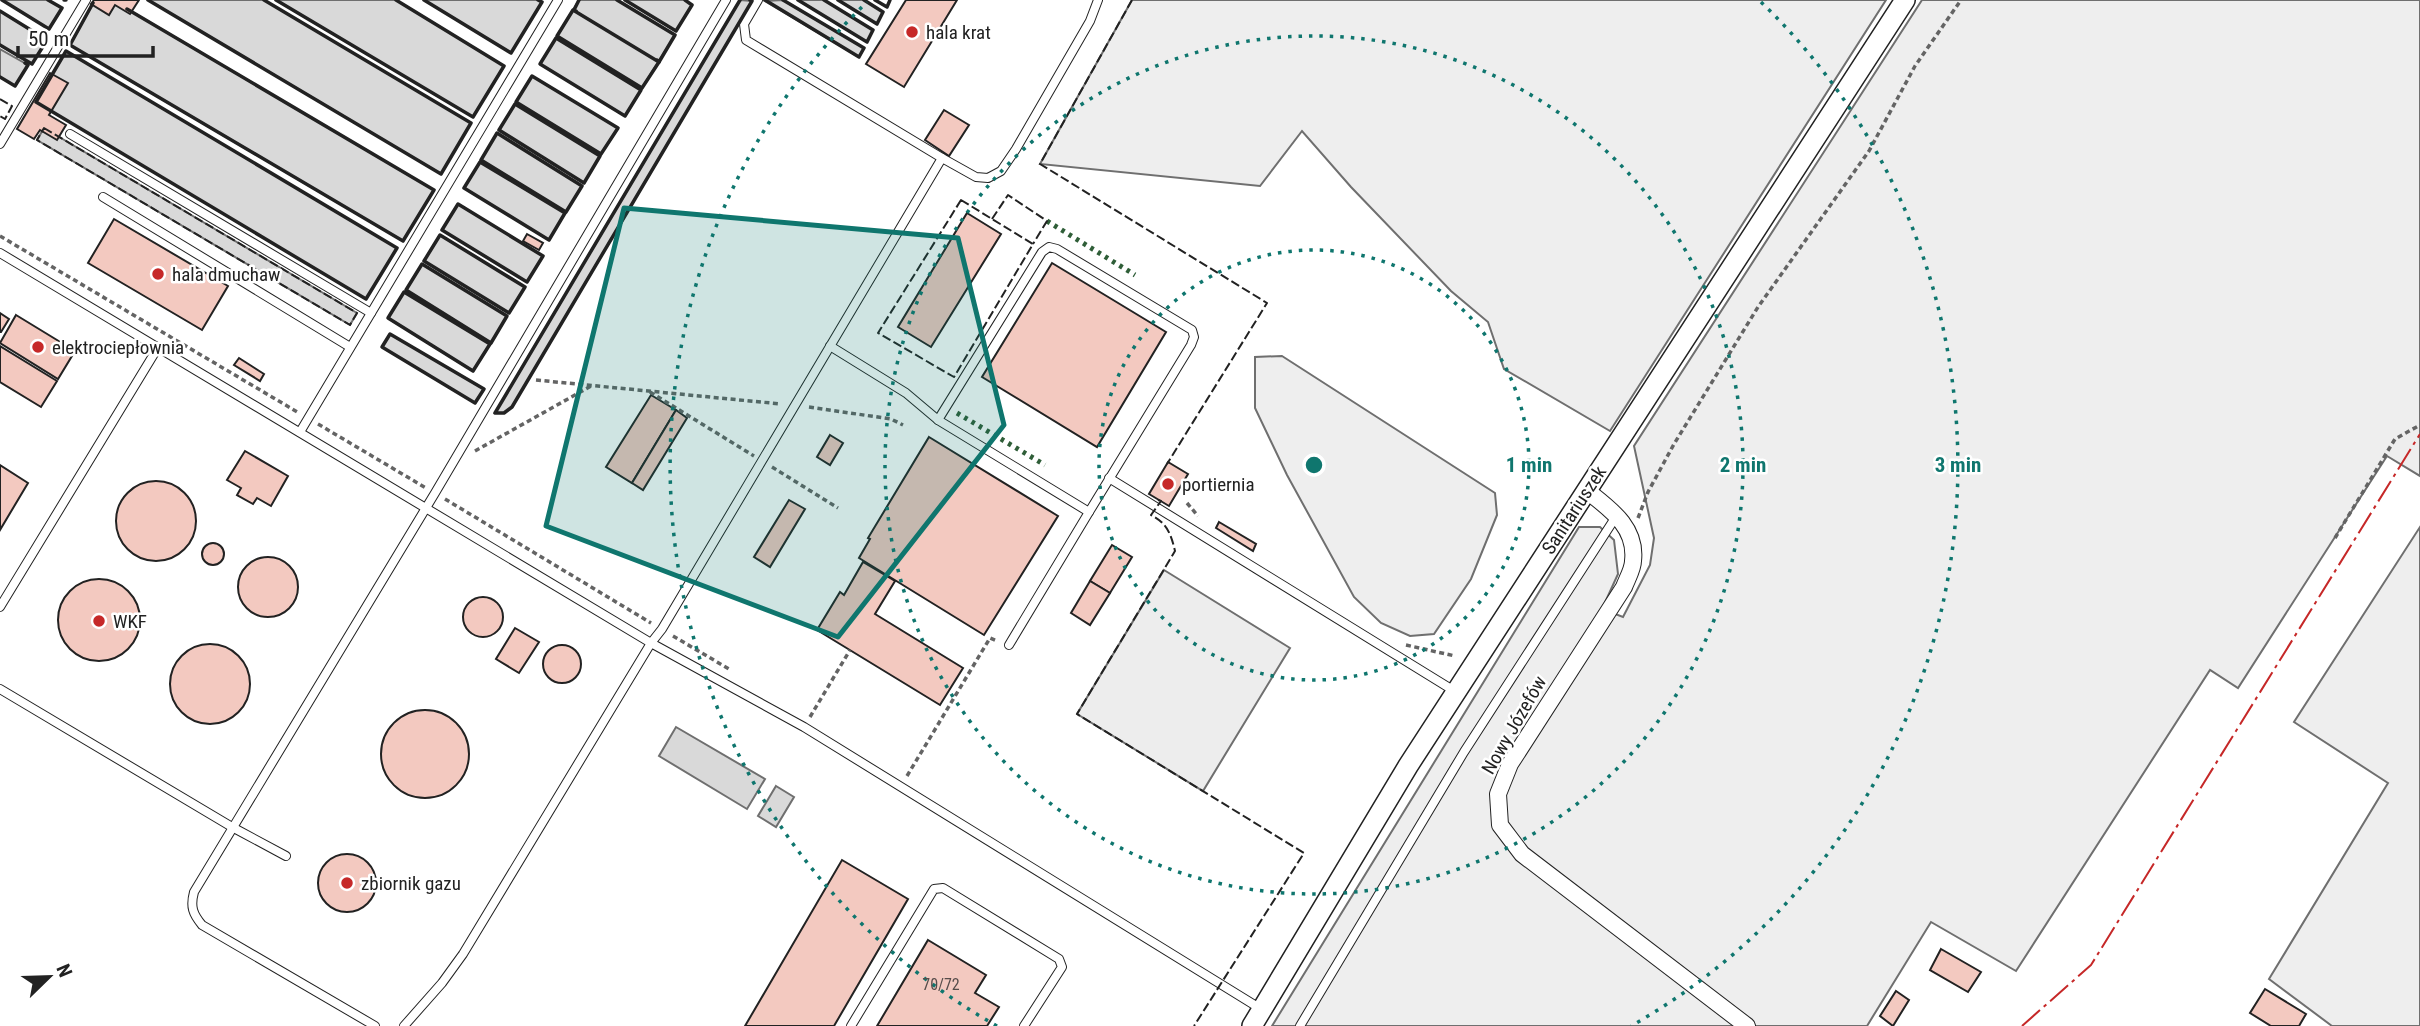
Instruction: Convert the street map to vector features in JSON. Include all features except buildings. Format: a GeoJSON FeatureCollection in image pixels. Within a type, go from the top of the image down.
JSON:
{"type":"FeatureCollection","features":[{"type":"Feature","properties":{"kind":"street","name":"Sanitariuszek"},"geometry":{"type":"LineString","coordinates":[[1257,1018],[1401,778],[1905,0]]}},
{"type":"Feature","properties":{"kind":"street"},"geometry":{"type":"LineString","coordinates":[[1586,490],[1617,515],[1632,536]]}},
{"type":"Feature","properties":{"kind":"street","name":"Nowy Józefów"},"geometry":{"type":"LineString","coordinates":[[1632,536],[1634,562],[1624,587],[1510,764],[1498,793],[1500,825],[1522,854],[1747,1026]]}},
{"type":"Feature","properties":{"kind":"lane"},"geometry":{"type":"LineString","coordinates":[[0,144],[86,0]]}},
{"type":"Feature","properties":{"kind":"lane"},"geometry":{"type":"LineString","coordinates":[[300,432],[558,0]]}},
{"type":"Feature","properties":{"kind":"lane"},"geometry":{"type":"LineString","coordinates":[[375,1026],[202,925],[194,915],[191,904],[194,892],[435,493],[726,0]]}},
{"type":"Feature","properties":{"kind":"lane"},"geometry":{"type":"LineString","coordinates":[[758,0],[744,24],[746,40],[959,170],[976,177],[988,178],[1001,171],[1016,149],[1090,22],[1098,0]]}},
{"type":"Feature","properties":{"kind":"lane"},"geometry":{"type":"LineString","coordinates":[[70,134],[371,313]]}},
{"type":"Feature","properties":{"kind":"lane"},"geometry":{"type":"LineString","coordinates":[[404,1026],[458,961],[662,629],[942,158]]}},
{"type":"Feature","properties":{"kind":"lane"},"geometry":{"type":"LineString","coordinates":[[103,197],[350,347]]}},
{"type":"Feature","properties":{"kind":"lane"},"geometry":{"type":"LineString","coordinates":[[938,420],[1042,252],[1049,247],[1192,330],[1194,337],[1009,645]]}},
{"type":"Feature","properties":{"kind":"lane"},"geometry":{"type":"LineString","coordinates":[[0,253],[651,643],[804,727],[1257,1018]]}},
{"type":"Feature","properties":{"kind":"lane"},"geometry":{"type":"LineString","coordinates":[[830,346],[906,393],[938,420],[1089,512]]}},
{"type":"Feature","properties":{"kind":"lane"},"geometry":{"type":"LineString","coordinates":[[0,607],[157,349]]}},
{"type":"Feature","properties":{"kind":"lane"},"geometry":{"type":"LineString","coordinates":[[1109,478],[1456,692]]}},
{"type":"Feature","properties":{"kind":"lane"},"geometry":{"type":"LineString","coordinates":[[1300,1026],[1464,752],[1617,515]]}},
{"type":"Feature","properties":{"kind":"lane"},"geometry":{"type":"LineString","coordinates":[[0,689],[232,827],[286,856]]}},
{"type":"Feature","properties":{"kind":"lane"},"geometry":{"type":"LineString","coordinates":[[851,1026],[934,889],[943,887],[1059,959],[1062,967],[1024,1026]]}},
{"type":"Feature","properties":{"kind":"path"},"geometry":{"type":"LineString","coordinates":[[1632,536],[1648,492],[1723,364],[1758,307],[1869,151],[1915,66],[1961,0]]}},
{"type":"Feature","properties":{"kind":"path"},"geometry":{"type":"LineString","coordinates":[[0,236],[730,670]]}},
{"type":"Feature","properties":{"kind":"path"},"geometry":{"type":"LineString","coordinates":[[536,380],[795,405],[891,419],[903,425]]}},
{"type":"Feature","properties":{"kind":"path"},"geometry":{"type":"LineString","coordinates":[[452,464],[593,385]]}},
{"type":"Feature","properties":{"kind":"path"},"geometry":{"type":"LineString","coordinates":[[648,391],[838,508]]}},
{"type":"Feature","properties":{"kind":"path"},"geometry":{"type":"LineString","coordinates":[[2335,538],[2395,439],[2420,425]]}},
{"type":"Feature","properties":{"kind":"path"},"geometry":{"type":"LineString","coordinates":[[901,787],[990,638],[1009,645]]}},
{"type":"Feature","properties":{"kind":"path"},"geometry":{"type":"LineString","coordinates":[[804,727],[850,650]]}},
{"type":"Feature","properties":{"kind":"highlighted area"},"geometry":{"type":"Polygon","coordinates":[[[624,208],[958,238],[1004,425],[838,637],[546,526],[624,208]]]}},
{"type":"Feature","properties":{"kind":"shaded area"},"geometry":{"type":"Polygon","coordinates":[[[2,0],[48,0],[62,8],[49,29],[2,0]]]}},
{"type":"Feature","properties":{"kind":"shaded area"},"geometry":{"type":"Polygon","coordinates":[[[95,0],[112,0],[434,190],[403,241],[70,45],[95,0]]]}},
{"type":"Feature","properties":{"kind":"shaded area"},"geometry":{"type":"Polygon","coordinates":[[[148,0],[264,0],[471,123],[441,174],[148,0]]]}},
{"type":"Feature","properties":{"kind":"shaded area"},"geometry":{"type":"Polygon","coordinates":[[[276,0],[396,0],[504,66],[473,117],[276,0]]]}},
{"type":"Feature","properties":{"kind":"shaded area"},"geometry":{"type":"Polygon","coordinates":[[[424,0],[538,0],[542,2],[511,53],[424,0]]]}},
{"type":"Feature","properties":{"kind":"shaded area"},"geometry":{"type":"Polygon","coordinates":[[[579,0],[617,0],[675,35],[642,88],[557,36],[579,0]]]}},
{"type":"Feature","properties":{"kind":"shaded area"},"geometry":{"type":"Polygon","coordinates":[[[625,0],[685,0],[692,5],[676,31],[625,0]]]}},
{"type":"Feature","properties":{"kind":"shaded area"},"geometry":{"type":"Polygon","coordinates":[[[740,0],[752,1],[512,407],[504,413],[495,413],[740,0]]]}},
{"type":"Feature","properties":{"kind":"shaded area"},"geometry":{"type":"Polygon","coordinates":[[[783,0],[864,48],[859,57],[765,1],[783,0]]]}},
{"type":"Feature","properties":{"kind":"shaded area"},"geometry":{"type":"Polygon","coordinates":[[[798,0],[824,0],[873,30],[867,42],[798,0]]]}},
{"type":"Feature","properties":{"kind":"shaded area"},"geometry":{"type":"Polygon","coordinates":[[[838,0],[864,0],[883,12],[877,24],[838,0]]]}},
{"type":"Feature","properties":{"kind":"shaded area"},"geometry":{"type":"Polygon","coordinates":[[[1132,0],[1886,0],[1610,431],[1504,369],[1488,322],[1451,291],[1351,187],[1302,131],[1260,186],[1040,164],[1132,0]]]}},
{"type":"Feature","properties":{"kind":"shaded area"},"geometry":{"type":"Polygon","coordinates":[[[1922,0],[2420,0],[2420,476],[2387,456],[2238,688],[2210,670],[2016,971],[1931,922],[1867,1026],[1272,1026],[1579,527],[1600,527],[1614,540],[1618,574],[1602,609],[1623,617],[1650,565],[1654,538],[1634,446],[1922,0]]]}},
{"type":"Feature","properties":{"kind":"shaded area"},"geometry":{"type":"Polygon","coordinates":[[[0,11],[47,40],[32,64],[0,45],[0,11]]]}},
{"type":"Feature","properties":{"kind":"shaded area"},"geometry":{"type":"Polygon","coordinates":[[[556,38],[641,90],[625,116],[540,64],[556,38]]]}},
{"type":"Feature","properties":{"kind":"shaded area"},"geometry":{"type":"Polygon","coordinates":[[[0,49],[28,65],[15,86],[0,77],[0,49]]]}},
{"type":"Feature","properties":{"kind":"shaded area"},"geometry":{"type":"Polygon","coordinates":[[[66,51],[397,248],[366,299],[36,102],[66,51]]]}},
{"type":"Feature","properties":{"kind":"shaded area"},"geometry":{"type":"Polygon","coordinates":[[[532,76],[618,128],[601,154],[516,102],[532,76]]]}},
{"type":"Feature","properties":{"kind":"shaded area"},"geometry":{"type":"Polygon","coordinates":[[[515,104],[600,156],[584,183],[499,130],[515,104]]]}},
{"type":"Feature","properties":{"kind":"shaded area"},"geometry":{"type":"Polygon","coordinates":[[[44,128],[357,313],[350,325],[37,140],[44,128]]]}},
{"type":"Feature","properties":{"kind":"shaded area"},"geometry":{"type":"Polygon","coordinates":[[[497,133],[582,186],[566,212],[481,160],[497,133]]]}},
{"type":"Feature","properties":{"kind":"shaded area"},"geometry":{"type":"Polygon","coordinates":[[[480,162],[565,213],[549,240],[464,188],[480,162]]]}},
{"type":"Feature","properties":{"kind":"shaded area"},"geometry":{"type":"Polygon","coordinates":[[[458,204],[543,256],[527,282],[442,230],[458,204]]]}},
{"type":"Feature","properties":{"kind":"shaded area"},"geometry":{"type":"Polygon","coordinates":[[[440,235],[525,287],[509,313],[424,261],[440,235]]]}},
{"type":"Feature","properties":{"kind":"shaded area"},"geometry":{"type":"Polygon","coordinates":[[[422,264],[507,316],[491,343],[406,290],[422,264]]]}},
{"type":"Feature","properties":{"kind":"shaded area"},"geometry":{"type":"Polygon","coordinates":[[[404,292],[490,344],[473,371],[388,318],[404,292]]]}},
{"type":"Feature","properties":{"kind":"shaded area"},"geometry":{"type":"Polygon","coordinates":[[[390,334],[484,389],[475,403],[382,347],[390,334]]]}},
{"type":"Feature","properties":{"kind":"shaded area"},"geometry":{"type":"Polygon","coordinates":[[[1282,356],[1495,493],[1497,515],[1471,579],[1434,634],[1410,636],[1381,623],[1354,597],[1287,475],[1255,408],[1255,357],[1282,356]]]}},
{"type":"Feature","properties":{"kind":"shaded area"},"geometry":{"type":"Polygon","coordinates":[[[2420,527],[2420,1026],[2332,1026],[2269,979],[2388,783],[2294,722],[2420,527]]]}},
{"type":"Feature","properties":{"kind":"shaded area"},"geometry":{"type":"Polygon","coordinates":[[[1164,570],[1290,648],[1203,791],[1077,714],[1164,570]]]}},
{"type":"Feature","properties":{"kind":"shaded area"},"geometry":{"type":"Polygon","coordinates":[[[676,727],[765,779],[747,809],[659,756],[676,727]]]}},
{"type":"Feature","properties":{"kind":"shaded area"},"geometry":{"type":"Polygon","coordinates":[[[776,786],[794,797],[776,827],[758,816],[776,786]]]}},
{"type":"Feature","properties":{"kind":"hedge"},"geometry":{"type":"LineString","coordinates":[[1047,221],[1135,275]]}},
{"type":"Feature","properties":{"kind":"hedge"},"geometry":{"type":"LineString","coordinates":[[957,413],[1045,465]]}},
{"type":"Feature","properties":{"kind":"fence"},"geometry":{"type":"LineString","coordinates":[[1132,0],[1040,164],[1267,303],[1167,464]]}},
{"type":"Feature","properties":{"kind":"fence"},"geometry":{"type":"LineString","coordinates":[[0,99],[12,106],[5,119],[0,116]]}},
{"type":"Feature","properties":{"kind":"fence"},"geometry":{"type":"LineString","coordinates":[[44,128],[357,313],[350,325],[37,140],[44,128]]}},
{"type":"Feature","properties":{"kind":"fence"},"geometry":{"type":"LineString","coordinates":[[992,219],[1008,195],[1047,221],[1033,244]]}},
{"type":"Feature","properties":{"kind":"fence"},"geometry":{"type":"LineString","coordinates":[[961,200],[1033,244],[954,377],[878,333],[961,200]]}},
{"type":"Feature","properties":{"kind":"fence"},"geometry":{"type":"LineString","coordinates":[[1158,500],[1161,501],[1151,515],[1168,530],[1175,551],[1077,714],[1304,853],[1194,1026]]}},
{"type":"Feature","properties":{"kind":"wall"},"geometry":{"type":"LineString","coordinates":[[2,0],[49,29],[62,8],[48,0]]}},
{"type":"Feature","properties":{"kind":"wall"},"geometry":{"type":"LineString","coordinates":[[148,0],[441,174],[471,123],[264,0]]}},
{"type":"Feature","properties":{"kind":"wall"},"geometry":{"type":"LineString","coordinates":[[276,0],[473,117],[504,66],[396,0]]}},
{"type":"Feature","properties":{"kind":"wall"},"geometry":{"type":"LineString","coordinates":[[424,0],[511,53],[542,2],[538,0]]}},
{"type":"Feature","properties":{"kind":"wall"},"geometry":{"type":"LineString","coordinates":[[576,11],[574,10],[579,0]]}},
{"type":"Feature","properties":{"kind":"wall"},"geometry":{"type":"LineString","coordinates":[[617,0],[675,35],[659,62],[657,60]]}},
{"type":"Feature","properties":{"kind":"wall"},"geometry":{"type":"LineString","coordinates":[[625,0],[676,31],[692,5],[685,0]]}},
{"type":"Feature","properties":{"kind":"wall"},"geometry":{"type":"LineString","coordinates":[[740,0],[495,413],[504,413],[512,407],[752,1],[750,0]]}},
{"type":"Feature","properties":{"kind":"wall"},"geometry":{"type":"LineString","coordinates":[[765,0],[859,57],[864,48],[783,0]]}},
{"type":"Feature","properties":{"kind":"wall"},"geometry":{"type":"LineString","coordinates":[[798,0],[867,42],[873,30],[824,0]]}},
{"type":"Feature","properties":{"kind":"wall"},"geometry":{"type":"LineString","coordinates":[[838,0],[877,24],[883,12],[864,0]]}},
{"type":"Feature","properties":{"kind":"wall"},"geometry":{"type":"LineString","coordinates":[[875,0],[887,7],[890,0]]}},
{"type":"Feature","properties":{"kind":"wall"},"geometry":{"type":"LineString","coordinates":[[93,3],[70,45],[403,241],[434,190],[127,9]]}},
{"type":"Feature","properties":{"kind":"wall"},"geometry":{"type":"LineString","coordinates":[[573,10],[659,62],[642,88],[557,36],[573,10]]}},
{"type":"Feature","properties":{"kind":"wall"},"geometry":{"type":"LineString","coordinates":[[0,11],[47,40],[32,64],[0,45]]}},
{"type":"Feature","properties":{"kind":"wall"},"geometry":{"type":"LineString","coordinates":[[556,38],[641,90],[625,116],[540,64],[556,38]]}},
{"type":"Feature","properties":{"kind":"wall"},"geometry":{"type":"LineString","coordinates":[[66,51],[397,248],[366,299],[36,102],[66,51]]}},
{"type":"Feature","properties":{"kind":"wall"},"geometry":{"type":"LineString","coordinates":[[0,77],[15,86],[28,65],[25,63]]}},
{"type":"Feature","properties":{"kind":"wall"},"geometry":{"type":"LineString","coordinates":[[532,76],[618,128],[601,154],[516,102],[532,76]]}},
{"type":"Feature","properties":{"kind":"wall"},"geometry":{"type":"LineString","coordinates":[[515,104],[600,156],[584,183],[499,130],[515,104]]}},
{"type":"Feature","properties":{"kind":"wall"},"geometry":{"type":"LineString","coordinates":[[497,133],[582,186],[566,212],[481,160],[497,133]]}},
{"type":"Feature","properties":{"kind":"wall"},"geometry":{"type":"LineString","coordinates":[[480,162],[565,213],[549,240],[464,188],[480,162]]}},
{"type":"Feature","properties":{"kind":"wall"},"geometry":{"type":"LineString","coordinates":[[458,204],[543,256],[527,282],[442,230],[458,204]]}},
{"type":"Feature","properties":{"kind":"wall"},"geometry":{"type":"LineString","coordinates":[[440,235],[525,287],[509,313],[424,261],[440,235]]}},
{"type":"Feature","properties":{"kind":"wall"},"geometry":{"type":"LineString","coordinates":[[422,264],[507,316],[491,343],[406,290],[422,264]]}},
{"type":"Feature","properties":{"kind":"wall"},"geometry":{"type":"LineString","coordinates":[[404,292],[490,344],[473,371],[388,318],[404,292]]}},
{"type":"Feature","properties":{"kind":"wall"},"geometry":{"type":"LineString","coordinates":[[390,334],[484,389],[475,403],[382,347],[390,334]]}},
{"type":"Feature","properties":{"kind":"power"},"geometry":{"type":"LineString","coordinates":[[2022,1026],[2091,965],[2420,434]]}},
{"type":"Feature","properties":{"kind":"place","name":"hala krat"},"geometry":{"type":"Point","coordinates":[912,32]}},
{"type":"Feature","properties":{"kind":"place","name":"hala dmuchaw"},"geometry":{"type":"Point","coordinates":[158,274]}},
{"type":"Feature","properties":{"kind":"place","name":"elektrociepłownia"},"geometry":{"type":"Point","coordinates":[38,347]}},
{"type":"Feature","properties":{"kind":"place","name":"portiernia"},"geometry":{"type":"Point","coordinates":[1168,484]}},
{"type":"Feature","properties":{"kind":"place","name":"WKF"},"geometry":{"type":"Point","coordinates":[99,621]}},
{"type":"Feature","properties":{"kind":"place","name":"zbiornik gazu"},"geometry":{"type":"Point","coordinates":[347,883]}}]}
